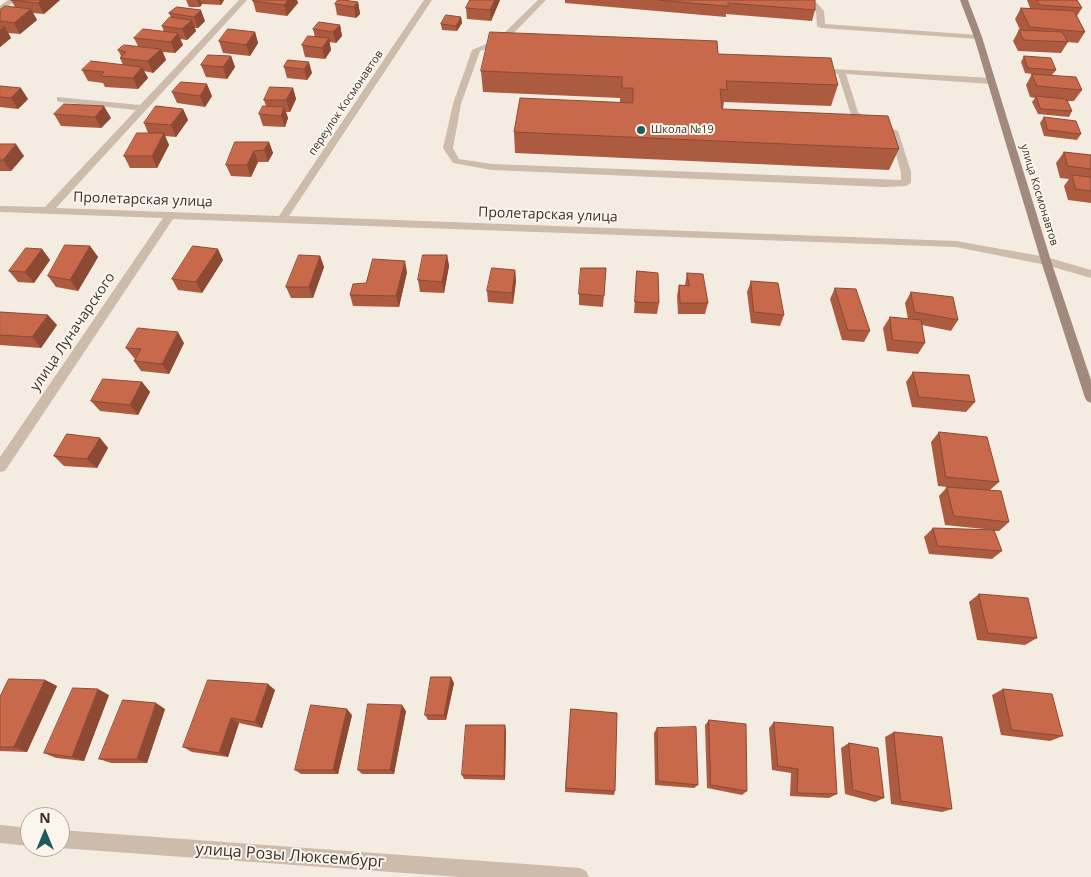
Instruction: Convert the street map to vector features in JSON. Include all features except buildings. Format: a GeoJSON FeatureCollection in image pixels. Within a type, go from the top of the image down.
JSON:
{"type":"FeatureCollection","features":[{"type":"Feature","properties":{"kind":"street"},"geometry":{"type":"LineString","coordinates":[[0,10],[13,0]]}},
{"type":"Feature","properties":{"kind":"street"},"geometry":{"type":"LineString","coordinates":[[47,211],[243,0]]}},
{"type":"Feature","properties":{"kind":"street","name":"переулок Космонавтов"},"geometry":{"type":"LineString","coordinates":[[284,218],[428,0]]}},
{"type":"Feature","properties":{"kind":"street"},"geometry":{"type":"LineString","coordinates":[[542,0],[506,40],[476,50],[457,104],[448,148],[456,161],[502,168],[884,184],[906,183],[906,172],[894,131],[863,120],[854,112],[840,72]]}},
{"type":"Feature","properties":{"kind":"street"},"geometry":{"type":"LineString","coordinates":[[766,0],[813,4],[820,11],[821,26],[978,37]]}},
{"type":"Feature","properties":{"kind":"street","name":"улица Космонавтов"},"geometry":{"type":"LineString","coordinates":[[964,0],[978,37],[1046,261],[1091,398]]}},
{"type":"Feature","properties":{"kind":"street"},"geometry":{"type":"LineString","coordinates":[[813,70],[991,81]]}},
{"type":"Feature","properties":{"kind":"street"},"geometry":{"type":"LineString","coordinates":[[60,99],[143,108]]}},
{"type":"Feature","properties":{"kind":"street","name":"Пролетарская улица"},"geometry":{"type":"LineString","coordinates":[[0,209],[956,244],[1046,261],[1091,274]]}},
{"type":"Feature","properties":{"kind":"street","name":"улица Луначарского"},"geometry":{"type":"LineString","coordinates":[[0,467],[171,214]]}},
{"type":"Feature","properties":{"kind":"street"},"geometry":{"type":"LineString","coordinates":[[0,834],[20,835]]}},
{"type":"Feature","properties":{"kind":"street","name":"улица Розы Люксембург"},"geometry":{"type":"LineString","coordinates":[[70,840],[580,877]]}},
{"type":"Feature","properties":{"kind":"place","name":"Школа №19"},"geometry":{"type":"Point","coordinates":[641,130]}}]}
